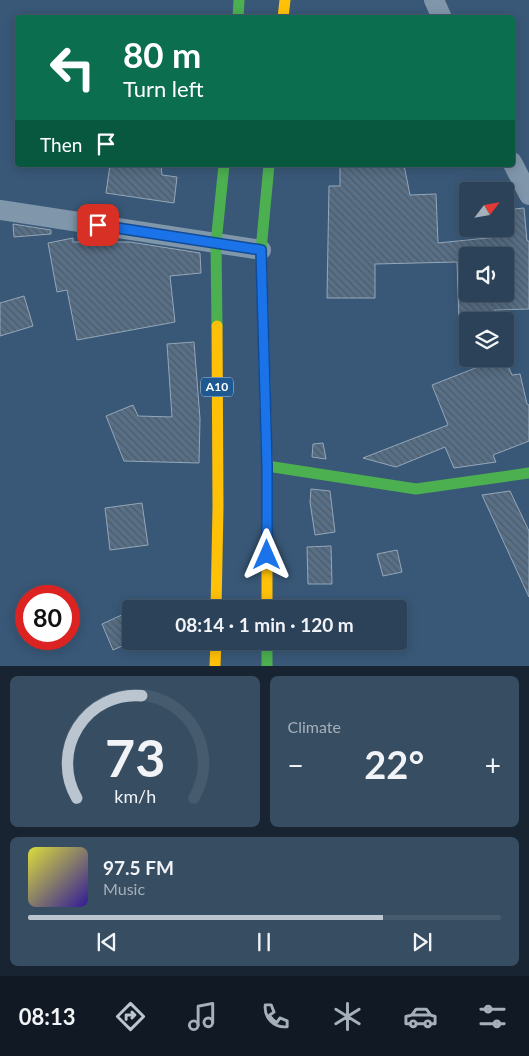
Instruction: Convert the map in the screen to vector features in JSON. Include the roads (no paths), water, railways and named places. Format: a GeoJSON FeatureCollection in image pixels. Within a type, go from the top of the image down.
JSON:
{"type":"FeatureCollection","features":[{"type":"Feature","properties":{"kind":"main road"},"geometry":{"type":"LineString","coordinates":[[238,15],[239,0]]}},
{"type":"Feature","properties":{"kind":"main road"},"geometry":{"type":"LineString","coordinates":[[283,15],[285,0]]}},
{"type":"Feature","properties":{"kind":"main road","name":"A10"},"geometry":{"type":"LineString","coordinates":[[216,600],[218,508],[216,243],[224,167]]}},
{"type":"Feature","properties":{"kind":"main road"},"geometry":{"type":"LineString","coordinates":[[267,600],[267,466],[261,250],[269,167]]}},
{"type":"Feature","properties":{"kind":"main road"},"geometry":{"type":"LineString","coordinates":[[267,466],[416,489],[529,473]]}},
{"type":"Feature","properties":{"kind":"main road"},"geometry":{"type":"LineString","coordinates":[[215,666],[216,650]]}},
{"type":"Feature","properties":{"kind":"main road"},"geometry":{"type":"LineString","coordinates":[[267,650],[267,666]]}},
{"type":"Feature","properties":{"kind":"street"},"geometry":{"type":"LineString","coordinates":[[434,0],[441,15]]}},
{"type":"Feature","properties":{"kind":"street"},"geometry":{"type":"LineString","coordinates":[[515,167],[529,195]]}},
{"type":"Feature","properties":{"kind":"street"},"geometry":{"type":"LineString","coordinates":[[0,210],[261,250]]}}]}
